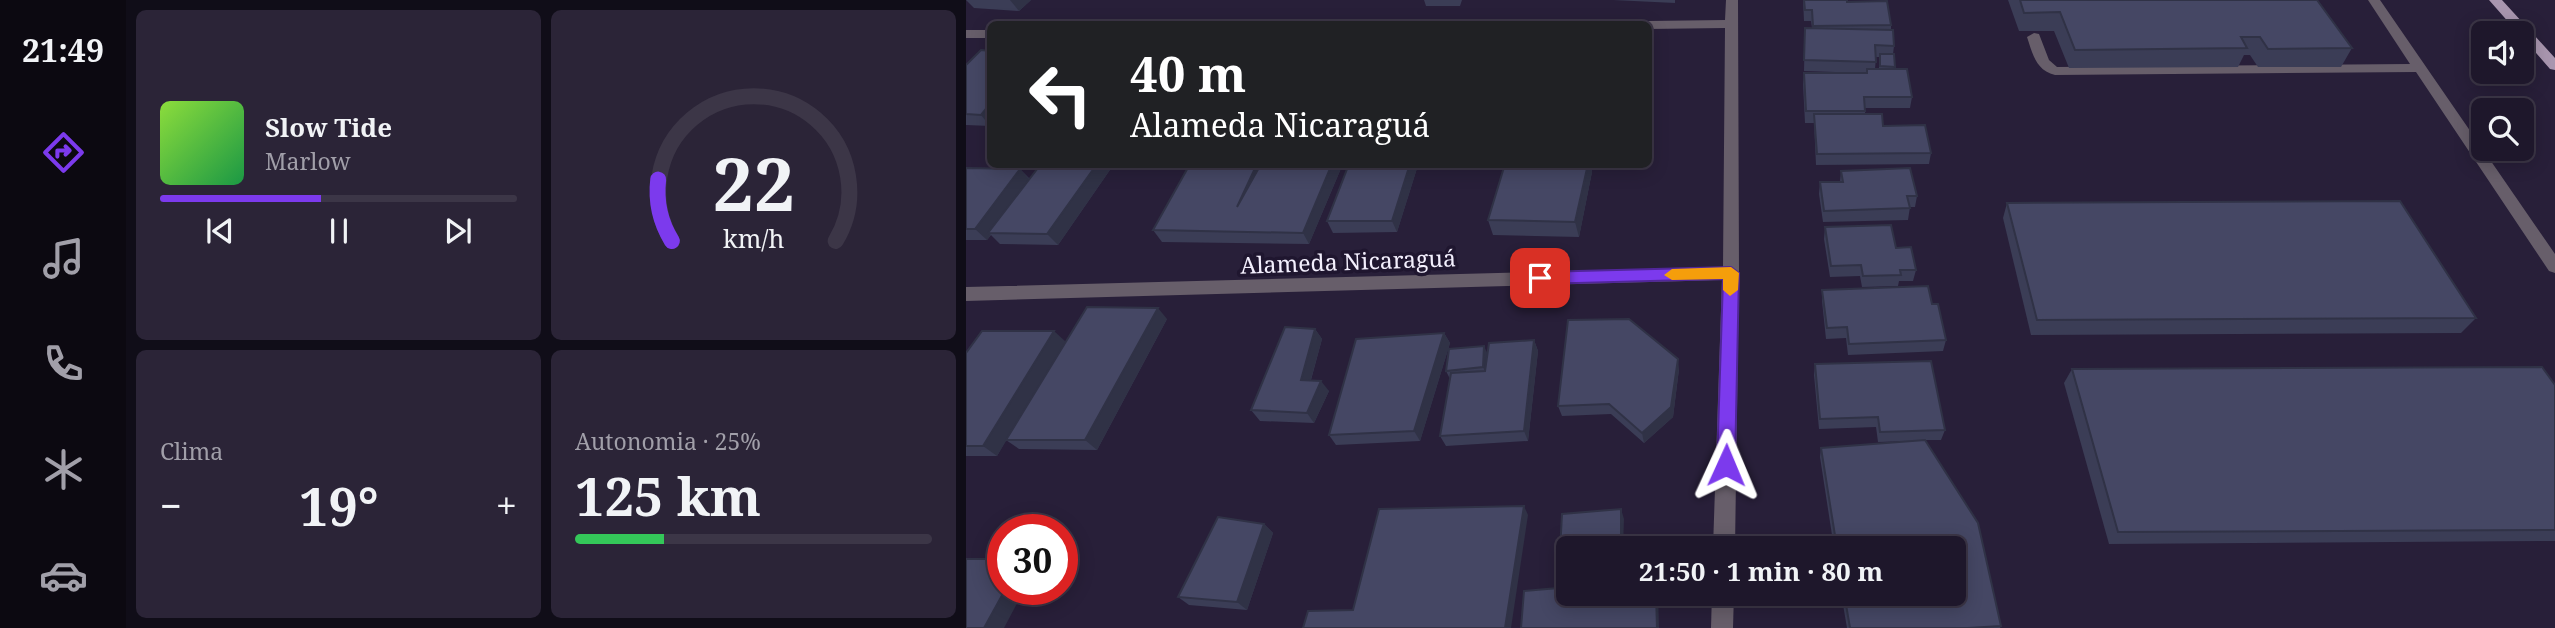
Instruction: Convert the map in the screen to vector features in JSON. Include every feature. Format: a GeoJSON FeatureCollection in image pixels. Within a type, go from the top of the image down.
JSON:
{"type":"FeatureCollection","features":[{"type":"Feature","properties":{"kind":"main road"},"geometry":{"type":"LineString","coordinates":[[2495,0],[2555,66]]}},
{"type":"Feature","properties":{"kind":"street"},"geometry":{"type":"LineString","coordinates":[[1724,536],[1731,273],[1732,0]]}},
{"type":"Feature","properties":{"kind":"street"},"geometry":{"type":"LineString","coordinates":[[2374,0],[2555,267]]}},
{"type":"Feature","properties":{"kind":"street"},"geometry":{"type":"LineString","coordinates":[[1652,25],[1731,24]]}},
{"type":"Feature","properties":{"kind":"street"},"geometry":{"type":"LineString","coordinates":[[966,34],[987,34]]}},
{"type":"Feature","properties":{"kind":"street"},"geometry":{"type":"LineString","coordinates":[[2034,37],[2040,60],[2048,69],[2056,71],[2421,68]]}},
{"type":"Feature","properties":{"kind":"street","name":"Alameda Nicaraguá"},"geometry":{"type":"LineString","coordinates":[[966,294],[1731,273]]}},
{"type":"Feature","properties":{"kind":"street"},"geometry":{"type":"LineString","coordinates":[[1722,628],[1723,606]]}},
{"type":"Feature","properties":{"kind":"building"},"geometry":{"type":"Polygon","coordinates":[[[1804,0],[1887,1],[1891,25],[1813,26],[1812,10],[1805,10],[1804,0]]]}},
{"type":"Feature","properties":{"kind":"building"},"geometry":{"type":"Polygon","coordinates":[[[2020,0],[2317,0],[2352,48],[2268,49],[2260,37],[2241,37],[2247,48],[2075,50],[2060,12],[2024,13],[2020,0]]]}},
{"type":"Feature","properties":{"kind":"building"},"geometry":{"type":"Polygon","coordinates":[[[1805,28],[1893,30],[1894,46],[1875,45],[1876,62],[1804,60],[1805,28]]]}},
{"type":"Feature","properties":{"kind":"building"},"geometry":{"type":"Polygon","coordinates":[[[981,50],[987,51],[987,108],[981,115],[966,114],[966,65],[981,50]]]}},
{"type":"Feature","properties":{"kind":"building"},"geometry":{"type":"Polygon","coordinates":[[[1880,54],[1894,54],[1895,67],[1880,66],[1880,54]]]}},
{"type":"Feature","properties":{"kind":"building"},"geometry":{"type":"Polygon","coordinates":[[[1867,69],[1907,69],[1912,97],[1864,97],[1865,111],[1806,111],[1804,73],[1867,73],[1867,69]]]}},
{"type":"Feature","properties":{"kind":"building"},"geometry":{"type":"Polygon","coordinates":[[[1814,114],[1882,114],[1883,126],[1925,125],[1931,153],[1817,154],[1814,114]]]}},
{"type":"Feature","properties":{"kind":"building"},"geometry":{"type":"Polygon","coordinates":[[[966,168],[1020,169],[975,229],[966,229],[966,168]]]}},
{"type":"Feature","properties":{"kind":"building"},"geometry":{"type":"Polygon","coordinates":[[[1038,168],[1094,168],[1047,234],[988,233],[1038,168]]]}},
{"type":"Feature","properties":{"kind":"building"},"geometry":{"type":"Polygon","coordinates":[[[1188,168],[1255,168],[1237,207],[1259,168],[1330,168],[1303,233],[1153,230],[1188,168]]]}},
{"type":"Feature","properties":{"kind":"building"},"geometry":{"type":"Polygon","coordinates":[[[1347,168],[1409,168],[1392,221],[1327,221],[1347,168]]]}},
{"type":"Feature","properties":{"kind":"building"},"geometry":{"type":"Polygon","coordinates":[[[1504,168],[1587,168],[1575,222],[1488,220],[1504,168]]]}},
{"type":"Feature","properties":{"kind":"building"},"geometry":{"type":"Polygon","coordinates":[[[1910,168],[1917,196],[1907,196],[1910,208],[1824,211],[1820,182],[1843,182],[1841,171],[1910,168]]]}},
{"type":"Feature","properties":{"kind":"building"},"geometry":{"type":"Polygon","coordinates":[[[2400,201],[2476,318],[2037,320],[2007,203],[2400,201]]]}},
{"type":"Feature","properties":{"kind":"building"},"geometry":{"type":"Polygon","coordinates":[[[1891,225],[1896,248],[1911,247],[1916,270],[1900,270],[1901,275],[1863,276],[1861,265],[1831,266],[1825,227],[1891,225]]]}},
{"type":"Feature","properties":{"kind":"building"},"geometry":{"type":"Polygon","coordinates":[[[1928,286],[1932,304],[1938,304],[1946,340],[1849,344],[1847,327],[1827,328],[1822,290],[1928,286]]]}},
{"type":"Feature","properties":{"kind":"building"},"geometry":{"type":"Polygon","coordinates":[[[1087,307],[1158,308],[1085,440],[1006,440],[1087,307]]]}},
{"type":"Feature","properties":{"kind":"building"},"geometry":{"type":"Polygon","coordinates":[[[1629,319],[1678,359],[1671,407],[1642,433],[1609,404],[1558,406],[1568,320],[1629,319]]]}},
{"type":"Feature","properties":{"kind":"building"},"geometry":{"type":"Polygon","coordinates":[[[1285,327],[1315,329],[1301,380],[1321,381],[1307,413],[1251,410],[1285,327]]]}},
{"type":"Feature","properties":{"kind":"building"},"geometry":{"type":"Polygon","coordinates":[[[982,331],[1054,331],[983,446],[966,446],[966,353],[982,331]]]}},
{"type":"Feature","properties":{"kind":"building"},"geometry":{"type":"Polygon","coordinates":[[[1444,333],[1414,431],[1329,435],[1356,339],[1444,333]]]}},
{"type":"Feature","properties":{"kind":"building"},"geometry":{"type":"Polygon","coordinates":[[[1534,340],[1524,431],[1440,436],[1451,373],[1485,371],[1489,343],[1534,340]]]}},
{"type":"Feature","properties":{"kind":"building"},"geometry":{"type":"Polygon","coordinates":[[[1484,346],[1483,367],[1446,371],[1449,349],[1484,346]]]}},
{"type":"Feature","properties":{"kind":"building"},"geometry":{"type":"Polygon","coordinates":[[[1931,361],[1945,430],[1880,432],[1878,417],[1820,419],[1815,364],[1931,361]]]}},
{"type":"Feature","properties":{"kind":"building"},"geometry":{"type":"Polygon","coordinates":[[[2542,367],[2555,385],[2555,530],[2118,532],[2072,369],[2542,367]]]}},
{"type":"Feature","properties":{"kind":"building"},"geometry":{"type":"Polygon","coordinates":[[[1925,440],[1978,523],[2001,626],[1850,628],[1846,606],[1966,606],[1966,536],[1835,536],[1821,448],[1925,440]]]}},
{"type":"Feature","properties":{"kind":"building"},"geometry":{"type":"Polygon","coordinates":[[[1524,506],[1505,628],[1303,628],[1308,611],[1353,610],[1379,509],[1524,506]]]}},
{"type":"Feature","properties":{"kind":"building"},"geometry":{"type":"Polygon","coordinates":[[[1621,509],[1621,536],[1561,536],[1562,514],[1621,509]]]}},
{"type":"Feature","properties":{"kind":"building"},"geometry":{"type":"Polygon","coordinates":[[[1218,517],[1264,524],[1237,602],[1178,597],[1218,517]]]}},
{"type":"Feature","properties":{"kind":"building"},"geometry":{"type":"Polygon","coordinates":[[[966,559],[987,559],[987,605],[997,605],[984,628],[966,628],[966,559]]]}},
{"type":"Feature","properties":{"kind":"building"},"geometry":{"type":"Polygon","coordinates":[[[1556,588],[1556,606],[1656,606],[1657,628],[1521,628],[1524,591],[1556,588]]]}},
{"type":"Feature","properties":{"kind":"slow traffic"},"geometry":{"type":"LineString","coordinates":[[1672,275],[1731,273],[1730,290]]}},
{"type":"Feature","properties":{"kind":"route"},"geometry":{"type":"LineString","coordinates":[[1540,278],[1731,273],[1726,465]]}}]}
